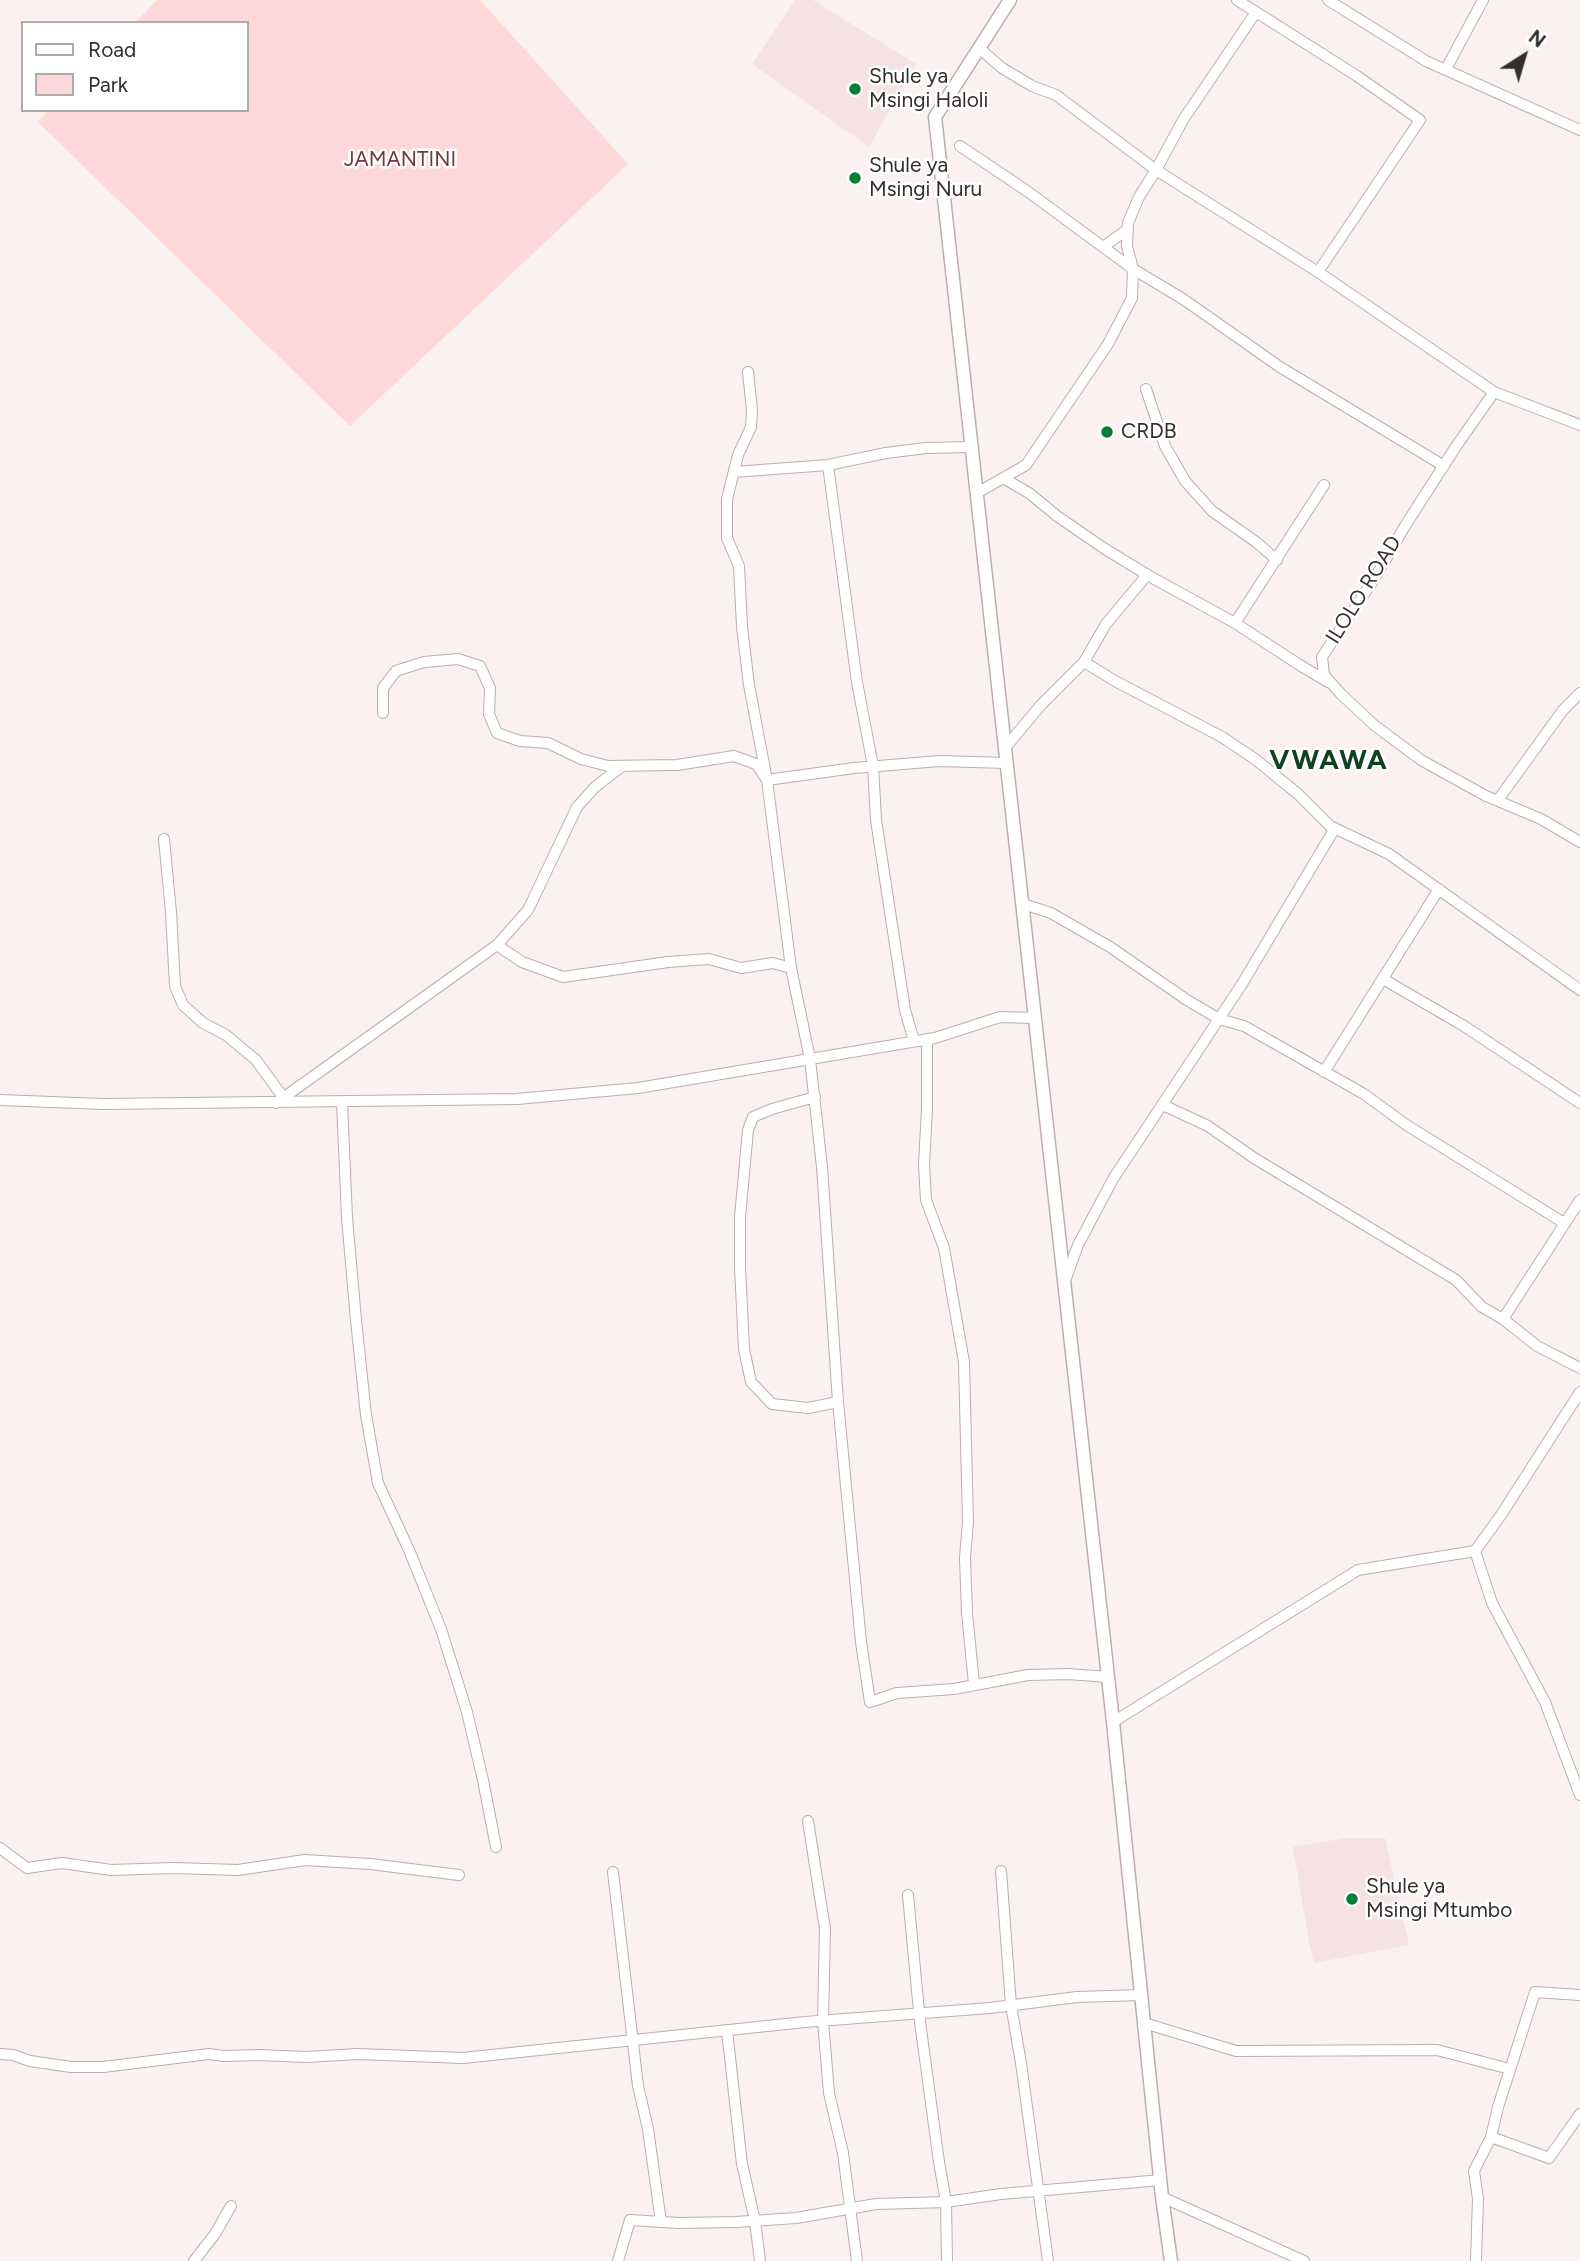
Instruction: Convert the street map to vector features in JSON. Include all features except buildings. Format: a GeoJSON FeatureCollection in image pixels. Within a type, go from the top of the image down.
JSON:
{"type":"FeatureCollection","features":[{"type":"Feature","properties":{"kind":"street"},"geometry":{"type":"LineString","coordinates":[[1010,0],[935,117],[1114,1722],[1162,2197],[1171,2261]]}},
{"type":"Feature","properties":{"kind":"street"},"geometry":{"type":"LineString","coordinates":[[1237,0],[1357,76],[1420,120],[1318,272]]}},
{"type":"Feature","properties":{"kind":"street"},"geometry":{"type":"LineString","coordinates":[[1328,0],[1426,61],[1580,130]]}},
{"type":"Feature","properties":{"kind":"street"},"geometry":{"type":"LineString","coordinates":[[1446,69],[1483,0]]}},
{"type":"Feature","properties":{"kind":"street"},"geometry":{"type":"LineString","coordinates":[[977,493],[1026,465],[1108,344],[1132,298],[1133,269],[1127,246],[1128,229],[1139,198],[1183,120],[1256,12]]}},
{"type":"Feature","properties":{"kind":"street"},"geometry":{"type":"LineString","coordinates":[[979,48],[1002,68],[1032,86],[1056,95],[1156,170],[1318,272],[1494,392],[1580,425]]}},
{"type":"Feature","properties":{"kind":"street"},"geometry":{"type":"LineString","coordinates":[[960,146],[1133,269],[1183,299],[1280,367],[1444,466]]}},
{"type":"Feature","properties":{"kind":"street"},"geometry":{"type":"LineString","coordinates":[[1103,247],[1128,229]]}},
{"type":"Feature","properties":{"kind":"street"},"geometry":{"type":"LineString","coordinates":[[748,372],[751,427],[727,499],[727,538],[739,566],[742,627],[767,780],[790,968],[810,1059],[815,1097],[838,1402],[861,1642],[870,1702],[897,1693],[954,1689],[1028,1675],[1108,1677]]}},
{"type":"Feature","properties":{"kind":"street"},"geometry":{"type":"LineString","coordinates":[[1146,389],[1165,446],[1185,481],[1212,511],[1256,542],[1277,561]]}},
{"type":"Feature","properties":{"kind":"street","name":"ILOLO ROAD"},"geometry":{"type":"LineString","coordinates":[[1332,684],[1324,675],[1322,657],[1494,392]]}},
{"type":"Feature","properties":{"kind":"street"},"geometry":{"type":"LineString","coordinates":[[734,472],[828,465],[926,448],[972,447]]}},
{"type":"Feature","properties":{"kind":"street"},"geometry":{"type":"LineString","coordinates":[[828,465],[857,682],[873,766],[876,820],[905,1010],[914,1041]]}},
{"type":"Feature","properties":{"kind":"street"},"geometry":{"type":"LineString","coordinates":[[1003,478],[1029,492],[1105,550],[1236,623],[1332,684],[1374,725],[1421,760],[1497,800],[1541,819],[1580,842]]}},
{"type":"Feature","properties":{"kind":"street"},"geometry":{"type":"LineString","coordinates":[[1236,623],[1324,485]]}},
{"type":"Feature","properties":{"kind":"street"},"geometry":{"type":"LineString","coordinates":[[1005,748],[1040,706],[1084,662],[1106,624],[1147,575]]}},
{"type":"Feature","properties":{"kind":"street"},"geometry":{"type":"LineString","coordinates":[[383,713],[383,688],[396,671],[424,662],[458,659],[480,666],[490,688],[489,714],[497,733],[520,741],[548,743],[581,759],[608,766],[677,765],[734,756],[757,764],[767,780]]}},
{"type":"Feature","properties":{"kind":"street"},"geometry":{"type":"LineString","coordinates":[[1084,662],[1222,737],[1255,760],[1335,828],[1389,854],[1580,990]]}},
{"type":"Feature","properties":{"kind":"street"},"geometry":{"type":"LineString","coordinates":[[1497,800],[1563,710],[1580,693]]}},
{"type":"Feature","properties":{"kind":"street"},"geometry":{"type":"LineString","coordinates":[[767,780],[873,766],[940,761],[1007,764]]}},
{"type":"Feature","properties":{"kind":"street"},"geometry":{"type":"LineString","coordinates":[[279,1100],[497,946],[528,910],[577,807],[594,787],[622,766]]}},
{"type":"Feature","properties":{"kind":"street"},"geometry":{"type":"LineString","coordinates":[[1065,1281],[1078,1245],[1113,1179],[1242,984],[1335,828]]}},
{"type":"Feature","properties":{"kind":"street"},"geometry":{"type":"LineString","coordinates":[[164,839],[175,985],[183,1006],[257,1060],[279,1100]]}},
{"type":"Feature","properties":{"kind":"street"},"geometry":{"type":"LineString","coordinates":[[1324,1072],[1439,889]]}},
{"type":"Feature","properties":{"kind":"street"},"geometry":{"type":"LineString","coordinates":[[1023,904],[1051,913],[1110,947],[1186,1000],[1219,1019],[1244,1026],[1364,1094],[1446,1151],[1564,1223]]}},
{"type":"Feature","properties":{"kind":"street"},"geometry":{"type":"LineString","coordinates":[[497,946],[522,962],[563,976],[709,959],[741,968],[773,963],[790,968]]}},
{"type":"Feature","properties":{"kind":"street"},"geometry":{"type":"LineString","coordinates":[[1383,979],[1464,1026],[1580,1102]]}},
{"type":"Feature","properties":{"kind":"street"},"geometry":{"type":"LineString","coordinates":[[0,1100],[103,1104],[517,1099],[638,1088],[927,1039],[1000,1017],[1035,1018]]}},
{"type":"Feature","properties":{"kind":"street"},"geometry":{"type":"LineString","coordinates":[[927,1039],[924,1165],[926,1200],[944,1248],[964,1362],[968,1522],[965,1558],[974,1684]]}},
{"type":"Feature","properties":{"kind":"street"},"geometry":{"type":"LineString","coordinates":[[815,1097],[753,1117],[748,1130],[740,1217],[744,1349],[751,1382],[772,1404],[808,1408],[838,1402]]}},
{"type":"Feature","properties":{"kind":"street"},"geometry":{"type":"LineString","coordinates":[[342,1102],[347,1218],[356,1320],[366,1415],[378,1483],[442,1629],[484,1780],[496,1847]]}},
{"type":"Feature","properties":{"kind":"street"},"geometry":{"type":"LineString","coordinates":[[1163,1105],[1208,1126],[1254,1158],[1455,1280],[1482,1307],[1503,1319],[1537,1346],[1580,1368]]}},
{"type":"Feature","properties":{"kind":"street"},"geometry":{"type":"LineString","coordinates":[[1503,1319],[1580,1200]]}},
{"type":"Feature","properties":{"kind":"street"},"geometry":{"type":"LineString","coordinates":[[1114,1722],[1358,1570],[1475,1551],[1580,1392]]}},
{"type":"Feature","properties":{"kind":"street"},"geometry":{"type":"LineString","coordinates":[[1475,1551],[1492,1603],[1545,1702],[1580,1795]]}},
{"type":"Feature","properties":{"kind":"street"},"geometry":{"type":"LineString","coordinates":[[808,1821],[825,1929],[823,2021],[829,2093],[844,2153],[857,2261]]}},
{"type":"Feature","properties":{"kind":"street"},"geometry":{"type":"LineString","coordinates":[[0,1848],[27,1868],[62,1863],[111,1870],[238,1870],[305,1860],[370,1864],[460,1875]]}},
{"type":"Feature","properties":{"kind":"street"},"geometry":{"type":"LineString","coordinates":[[1002,1871],[1011,2005],[1048,2261]]}},
{"type":"Feature","properties":{"kind":"street"},"geometry":{"type":"LineString","coordinates":[[613,1872],[638,2086],[648,2129],[661,2222]]}},
{"type":"Feature","properties":{"kind":"street"},"geometry":{"type":"LineString","coordinates":[[908,1895],[919,2012],[946,2202],[947,2261]]}},
{"type":"Feature","properties":{"kind":"street"},"geometry":{"type":"LineString","coordinates":[[1476,2261],[1478,2199],[1475,2171],[1492,2137],[1498,2107],[1535,1992],[1580,1995]]}},
{"type":"Feature","properties":{"kind":"street"},"geometry":{"type":"LineString","coordinates":[[0,2054],[13,2055],[30,2062],[71,2067],[103,2067],[209,2054],[306,2057],[358,2054],[463,2058],[1077,1997],[1142,1994]]}},
{"type":"Feature","properties":{"kind":"street"},"geometry":{"type":"LineString","coordinates":[[1144,2023],[1236,2051],[1437,2050],[1510,2069]]}},
{"type":"Feature","properties":{"kind":"street"},"geometry":{"type":"LineString","coordinates":[[727,2031],[742,2164],[755,2221],[760,2261]]}},
{"type":"Feature","properties":{"kind":"street"},"geometry":{"type":"LineString","coordinates":[[1492,2137],[1549,2158],[1580,2114]]}},
{"type":"Feature","properties":{"kind":"street"},"geometry":{"type":"LineString","coordinates":[[618,2261],[630,2220],[755,2221],[796,2218],[876,2204],[946,2202],[1161,2180]]}},
{"type":"Feature","properties":{"kind":"street"},"geometry":{"type":"LineString","coordinates":[[1162,2197],[1304,2261]]}},
{"type":"Feature","properties":{"kind":"street"},"geometry":{"type":"LineString","coordinates":[[194,2261],[232,2206]]}},
{"type":"Feature","properties":{"kind":"shaded area"},"geometry":{"type":"Polygon","coordinates":[[[795,0],[813,0],[916,64],[869,147],[752,64],[795,0]]]}},
{"type":"Feature","properties":{"kind":"shaded area"},"geometry":{"type":"Polygon","coordinates":[[[1346,1838],[1385,1838],[1409,1945],[1314,1963],[1293,1847],[1346,1838]]]}},
{"type":"Feature","properties":{"kind":"green space","name":"JAMANTINI"},"geometry":{"type":"Polygon","coordinates":[[[157,0],[480,0],[628,164],[350,426],[38,122],[47,112],[248,112],[248,21],[137,21],[157,0]]]}},
{"type":"Feature","properties":{"kind":"place","name":"Shule ya Msingi Haloli"},"geometry":{"type":"Point","coordinates":[855,89]}},
{"type":"Feature","properties":{"kind":"place","name":"Shule ya Msingi Nuru"},"geometry":{"type":"Point","coordinates":[855,178]}},
{"type":"Feature","properties":{"kind":"place","name":"CRDB"},"geometry":{"type":"Point","coordinates":[1107,432]}},
{"type":"Feature","properties":{"kind":"place","name":"Shule ya Msingi Mtumbo"},"geometry":{"type":"Point","coordinates":[1352,1899]}},
{"type":"Feature","properties":{"kind":"district","name":"VWAWA"},"geometry":{"type":"Point","coordinates":[1329,761]}}]}
